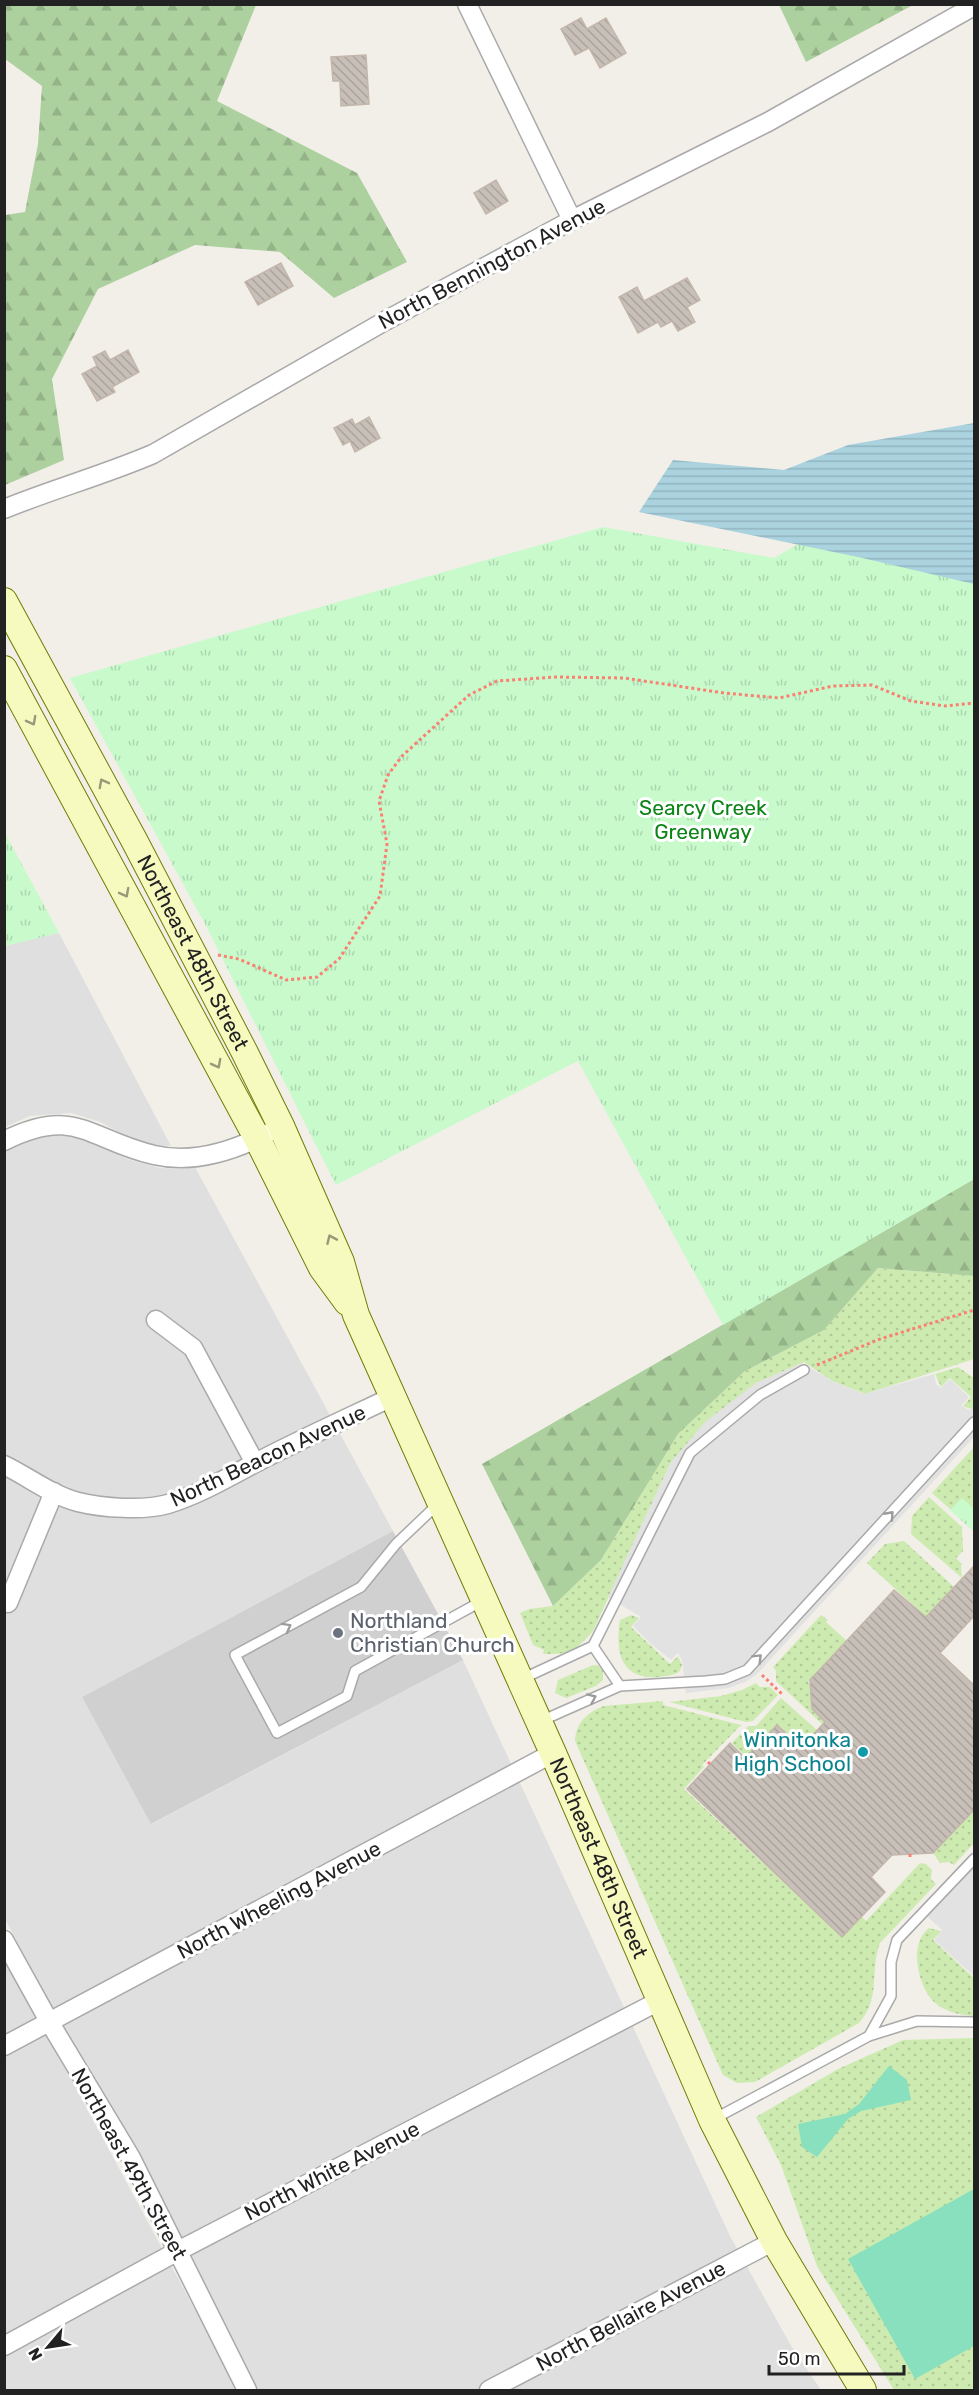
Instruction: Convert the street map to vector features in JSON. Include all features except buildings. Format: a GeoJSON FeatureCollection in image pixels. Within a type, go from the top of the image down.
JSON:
{"type":"FeatureCollection","features":[{"type":"Feature","properties":{"kind":"street"},"geometry":{"type":"LineString","coordinates":[[467,4],[572,220]]}},
{"type":"Feature","properties":{"kind":"street","name":"North Bennington Avenue"},"geometry":{"type":"LineString","coordinates":[[4,509],[112,472],[153,454],[385,321],[572,220],[768,122],[975,6]]}},
{"type":"Feature","properties":{"kind":"street","name":"Northeast 48th Street"},"geometry":{"type":"LineString","coordinates":[[4,601],[124,822],[281,1126],[341,1262],[356,1315],[553,1753],[712,2120],[774,2241],[863,2391]]}},
{"type":"Feature","properties":{"kind":"street","name":"Northeast 48th Street"},"geometry":{"type":"LineString","coordinates":[[4,669],[257,1138],[322,1268],[356,1315]]}},
{"type":"Feature","properties":{"kind":"street"},"geometry":{"type":"LineString","coordinates":[[96,838],[124,822]]}},
{"type":"Feature","properties":{"kind":"street"},"geometry":{"type":"LineString","coordinates":[[4,1141],[43,1126],[78,1126],[155,1155],[178,1158],[203,1157],[226,1151],[281,1126]]}},
{"type":"Feature","properties":{"kind":"street"},"geometry":{"type":"LineString","coordinates":[[156,1320],[193,1348],[255,1463]]}},
{"type":"Feature","properties":{"kind":"street","name":"North Beacon Avenue"},"geometry":{"type":"LineString","coordinates":[[4,1465],[78,1502],[122,1507],[168,1504],[212,1486],[394,1396]]}},
{"type":"Feature","properties":{"kind":"street"},"geometry":{"type":"LineString","coordinates":[[8,1603],[54,1492]]}},
{"type":"Feature","properties":{"kind":"street","name":"North Wheeling Avenue"},"geometry":{"type":"LineString","coordinates":[[4,2046],[553,1753]]}},
{"type":"Feature","properties":{"kind":"street","name":"Northeast 49th Street"},"geometry":{"type":"LineString","coordinates":[[4,1940],[50,2023],[131,2158],[247,2391]]}},
{"type":"Feature","properties":{"kind":"street","name":"North White Avenue"},"geometry":{"type":"LineString","coordinates":[[4,2346],[178,2251],[661,2000]]}},
{"type":"Feature","properties":{"kind":"street","name":"North Bellaire Avenue"},"geometry":{"type":"LineString","coordinates":[[489,2391],[774,2241]]}},
{"type":"Feature","properties":{"kind":"lane"},"geometry":{"type":"LineString","coordinates":[[520,1680],[593,1646],[690,1453],[760,1395],[804,1370]]}},
{"type":"Feature","properties":{"kind":"lane"},"geometry":{"type":"LineString","coordinates":[[539,1722],[620,1686],[706,1681],[725,1678],[747,1670],[975,1422]]}},
{"type":"Feature","properties":{"kind":"lane"},"geometry":{"type":"LineString","coordinates":[[441,1502],[396,1544],[361,1587],[236,1655],[277,1733],[347,1696],[355,1671],[484,1600]]}},
{"type":"Feature","properties":{"kind":"lane"},"geometry":{"type":"LineString","coordinates":[[593,1646],[620,1686]]}},
{"type":"Feature","properties":{"kind":"lane"},"geometry":{"type":"LineString","coordinates":[[869,2036],[891,1996],[891,1962],[897,1940],[975,1859]]}},
{"type":"Feature","properties":{"kind":"lane"},"geometry":{"type":"LineString","coordinates":[[712,2120],[869,2036],[917,2021],[975,2022]]}},
{"type":"Feature","properties":{"kind":"path"},"geometry":{"type":"LineString","coordinates":[[218,955],[239,959],[286,980],[317,977],[339,959],[380,896],[387,844],[380,801],[388,774],[402,756],[434,730],[469,694],[497,681],[556,677],[624,678],[724,693],[779,698],[833,686],[872,685],[911,701],[945,706],[975,703]]}},
{"type":"Feature","properties":{"kind":"path"},"geometry":{"type":"LineString","coordinates":[[804,1370],[880,1339],[975,1310]]}},
{"type":"Feature","properties":{"kind":"path"},"geometry":{"type":"LineString","coordinates":[[762,1675],[782,1694]]}},
{"type":"Feature","properties":{"kind":"shaded area"},"geometry":{"type":"Polygon","coordinates":[[[59,933],[171,1146],[148,1144],[126,1136],[100,1122],[71,1113],[30,1116],[5,1127],[4,946],[59,933]]]}},
{"type":"Feature","properties":{"kind":"shaded area"},"geometry":{"type":"Polygon","coordinates":[[[61,1135],[84,1138],[130,1160],[160,1168],[195,1167],[393,1531],[82,1697],[152,1824],[463,1660],[730,2236],[790,2344],[821,2390],[257,2390],[5,1919],[4,1149],[37,1137],[61,1135]]]}},
{"type":"Feature","properties":{"kind":"shaded area"},"geometry":{"type":"Polygon","coordinates":[[[802,1363],[832,1381],[864,1394],[934,1374],[936,1384],[941,1388],[950,1379],[969,1397],[961,1406],[969,1410],[974,1408],[974,1437],[757,1674],[745,1682],[728,1688],[686,1693],[682,1660],[678,1653],[671,1660],[651,1644],[633,1626],[641,1617],[608,1597],[671,1462],[706,1421],[756,1383],[802,1363]]]}},
{"type":"Feature","properties":{"kind":"shaded area"},"geometry":{"type":"Polygon","coordinates":[[[393,1531],[463,1660],[151,1824],[82,1697],[393,1531]]]}},
{"type":"Feature","properties":{"kind":"shaded area"},"geometry":{"type":"Polygon","coordinates":[[[974,1850],[974,1976],[934,1940],[942,1930],[919,1909],[974,1850]]]}},
{"type":"Feature","properties":{"kind":"shaded area"},"geometry":{"type":"Polygon","coordinates":[[[4,1957],[55,2049],[238,2390],[5,2390],[4,1957]]]}},
{"type":"Feature","properties":{"kind":"green space"},"geometry":{"type":"Polygon","coordinates":[[[5,4],[256,5],[217,101],[357,173],[407,262],[334,298],[280,252],[195,245],[98,289],[52,379],[64,460],[5,485],[5,215],[25,212],[38,144],[42,86],[5,59],[5,4]]]}},
{"type":"Feature","properties":{"kind":"green space"},"geometry":{"type":"Polygon","coordinates":[[[779,5],[913,5],[806,62],[779,5]]]}},
{"type":"Feature","properties":{"kind":"green space","name":"Searcy Creek Greenway"},"geometry":{"type":"Polygon","coordinates":[[[974,441],[974,1179],[723,1325],[578,1061],[336,1185],[204,922],[70,678],[603,527],[774,558],[974,441]]]}},
{"type":"Feature","properties":{"kind":"green space"},"geometry":{"type":"Polygon","coordinates":[[[5,833],[59,933],[5,946],[5,833]]]}},
{"type":"Feature","properties":{"kind":"green space"},"geometry":{"type":"Polygon","coordinates":[[[974,1179],[974,1276],[878,1268],[824,1330],[745,1371],[678,1434],[601,1560],[553,1606],[482,1464],[974,1179]]]}},
{"type":"Feature","properties":{"kind":"green space"},"geometry":{"type":"Polygon","coordinates":[[[878,1268],[974,1276],[974,1359],[865,1394],[832,1381],[804,1362],[756,1383],[671,1462],[593,1631],[572,1650],[560,1654],[543,1654],[544,1650],[533,1645],[520,1613],[529,1609],[553,1606],[601,1560],[678,1434],[745,1371],[824,1330],[878,1268]]]}},
{"type":"Feature","properties":{"kind":"green space"},"geometry":{"type":"Polygon","coordinates":[[[958,1367],[974,1378],[974,1408],[963,1406],[971,1397],[950,1378],[941,1387],[935,1374],[958,1367]]]}},
{"type":"Feature","properties":{"kind":"green space"},"geometry":{"type":"Polygon","coordinates":[[[974,1447],[974,1509],[962,1499],[951,1510],[932,1493],[974,1447]]]}},
{"type":"Feature","properties":{"kind":"green space"},"geometry":{"type":"Polygon","coordinates":[[[929,1497],[962,1527],[963,1551],[956,1558],[962,1564],[962,1578],[911,1534],[912,1516],[929,1497]]]}},
{"type":"Feature","properties":{"kind":"green space"},"geometry":{"type":"Polygon","coordinates":[[[962,1498],[974,1509],[974,1532],[950,1510],[962,1498]]]}},
{"type":"Feature","properties":{"kind":"green space"},"geometry":{"type":"Polygon","coordinates":[[[904,1541],[954,1587],[926,1617],[867,1563],[885,1544],[904,1541]]]}},
{"type":"Feature","properties":{"kind":"green space"},"geometry":{"type":"Polygon","coordinates":[[[631,1615],[639,1618],[631,1627],[670,1664],[678,1656],[682,1665],[680,1671],[667,1676],[645,1677],[635,1674],[628,1668],[623,1661],[618,1642],[620,1620],[631,1615]]]}},
{"type":"Feature","properties":{"kind":"green space"},"geometry":{"type":"Polygon","coordinates":[[[821,1615],[847,1641],[808,1682],[812,1709],[825,1722],[823,1725],[776,1681],[776,1671],[773,1667],[821,1615]]]}},
{"type":"Feature","properties":{"kind":"green space"},"geometry":{"type":"Polygon","coordinates":[[[593,1665],[603,1670],[603,1680],[596,1686],[566,1698],[555,1693],[558,1680],[593,1665]]]}},
{"type":"Feature","properties":{"kind":"green space"},"geometry":{"type":"Polygon","coordinates":[[[756,1683],[760,1687],[770,1687],[778,1695],[753,1721],[746,1722],[669,1702],[721,1696],[756,1683]]]}},
{"type":"Feature","properties":{"kind":"green space"},"geometry":{"type":"Polygon","coordinates":[[[781,1698],[817,1730],[801,1747],[777,1725],[746,1757],[732,1743],[748,1726],[756,1726],[781,1698]]]}},
{"type":"Feature","properties":{"kind":"green space"},"geometry":{"type":"Polygon","coordinates":[[[663,1701],[663,1705],[741,1725],[702,1765],[704,1767],[684,1789],[842,1937],[862,1917],[866,1921],[920,1863],[926,1864],[932,1870],[931,1879],[936,1884],[880,1943],[875,1964],[873,1994],[866,2013],[859,2023],[755,2082],[737,2083],[723,2075],[575,1741],[583,1719],[598,1708],[663,1701]]]}},
{"type":"Feature","properties":{"kind":"green space"},"geometry":{"type":"Polygon","coordinates":[[[974,1809],[974,1843],[954,1865],[949,1862],[940,1863],[933,1853],[974,1809]]]}},
{"type":"Feature","properties":{"kind":"green space"},"geometry":{"type":"Polygon","coordinates":[[[929,1928],[941,1931],[933,1940],[974,1978],[974,2016],[948,2011],[928,1995],[920,1976],[917,1954],[923,1935],[929,1928]]]}},
{"type":"Feature","properties":{"kind":"green space"},"geometry":{"type":"Polygon","coordinates":[[[974,2038],[974,2390],[894,2390],[817,2266],[781,2165],[756,2117],[838,2069],[903,2040],[974,2038]]]}},
{"type":"Feature","properties":{"kind":"green space"},"geometry":{"type":"Polygon","coordinates":[[[889,2066],[907,2080],[911,2100],[861,2111],[848,2119],[817,2157],[802,2147],[798,2124],[845,2114],[859,2104],[889,2066]]]}},
{"type":"Feature","properties":{"kind":"green space"},"geometry":{"type":"Polygon","coordinates":[[[974,2189],[974,2346],[915,2379],[848,2259],[974,2189]]]}},
{"type":"Feature","properties":{"kind":"water"},"geometry":{"type":"Polygon","coordinates":[[[974,423],[974,584],[858,557],[639,512],[673,460],[784,470],[848,445],[974,423]]]}},
{"type":"Feature","properties":{"kind":"place","name":"Northland Christian Church"},"geometry":{"type":"Point","coordinates":[338,1633]}},
{"type":"Feature","properties":{"kind":"place","name":"Winnitonka High School"},"geometry":{"type":"Point","coordinates":[863,1752]}}]}
